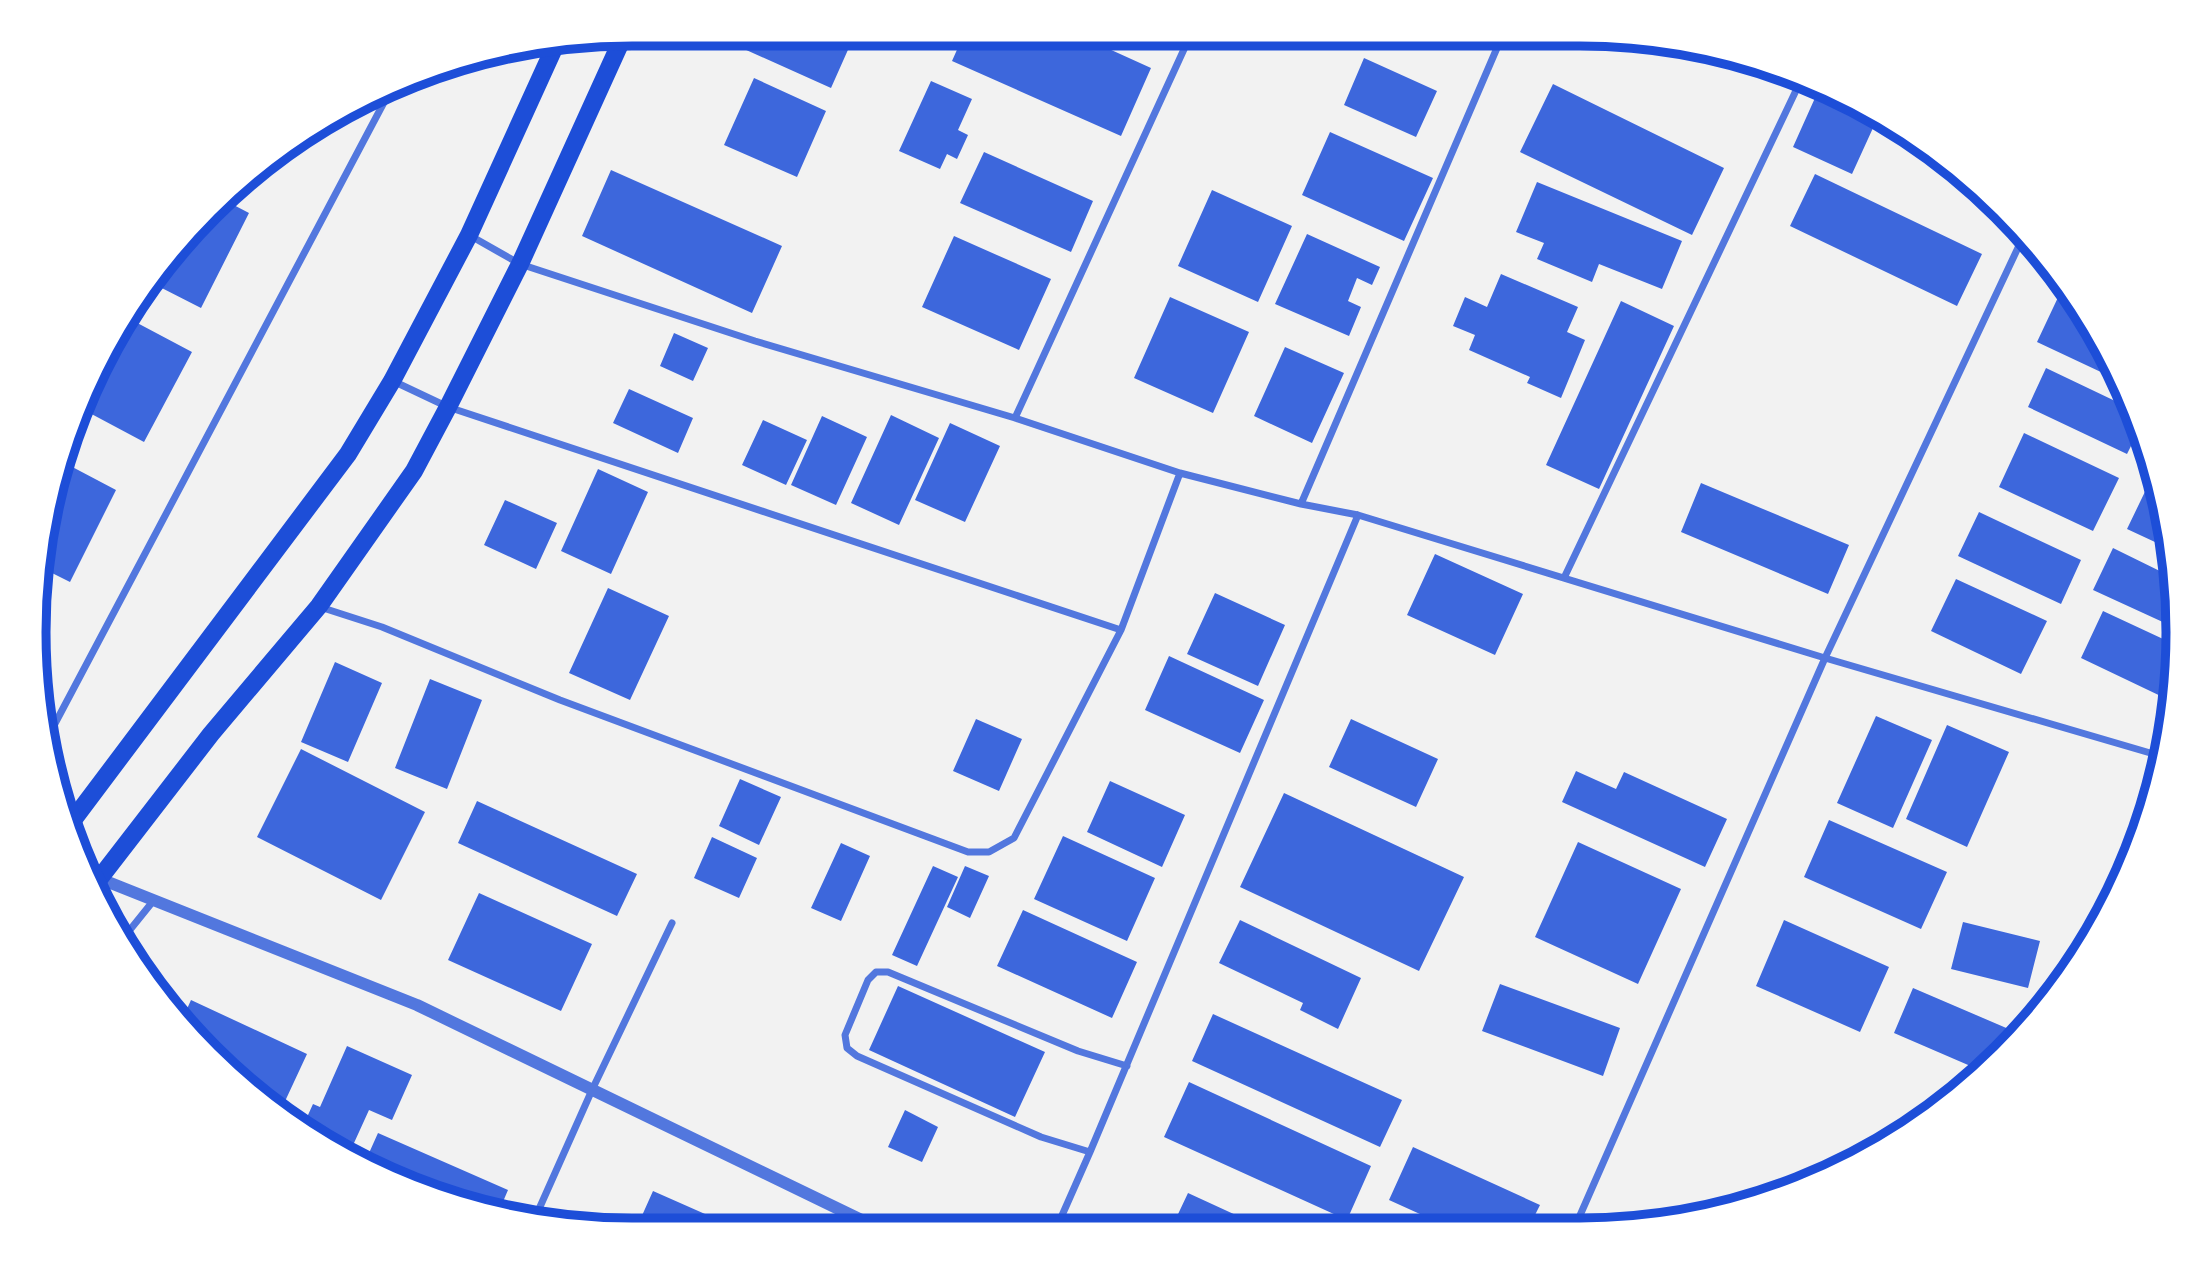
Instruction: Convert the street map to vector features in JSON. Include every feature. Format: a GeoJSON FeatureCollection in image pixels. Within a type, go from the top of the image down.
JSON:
{"type":"FeatureCollection","features":[{"type":"Feature","properties":{"kind":"main road"},"geometry":{"type":"LineString","coordinates":[[99,875],[211,734],[319,606],[414,471],[520,264],[618,46]]}},
{"type":"Feature","properties":{"kind":"main road"},"geometry":{"type":"LineString","coordinates":[[76,817],[348,454],[392,381],[469,235],[553,51]]}},
{"type":"Feature","properties":{"kind":"street"},"geometry":{"type":"LineString","coordinates":[[1015,418],[1186,46]]}},
{"type":"Feature","properties":{"kind":"street"},"geometry":{"type":"LineString","coordinates":[[1301,504],[1498,46]]}},
{"type":"Feature","properties":{"kind":"street"},"geometry":{"type":"LineString","coordinates":[[1564,578],[1797,88]]}},
{"type":"Feature","properties":{"kind":"street"},"geometry":{"type":"LineString","coordinates":[[54,726],[385,101]]}},
{"type":"Feature","properties":{"kind":"street"},"geometry":{"type":"LineString","coordinates":[[469,235],[520,264],[755,341],[1015,418],[1180,473],[1357,516],[1825,658],[2152,754]]}},
{"type":"Feature","properties":{"kind":"street"},"geometry":{"type":"LineString","coordinates":[[1579,1218],[1825,658],[2020,244]]}},
{"type":"Feature","properties":{"kind":"street"},"geometry":{"type":"LineString","coordinates":[[392,381],[448,407],[1121,630]]}},
{"type":"Feature","properties":{"kind":"street"},"geometry":{"type":"LineString","coordinates":[[319,606],[382,627],[560,701],[968,852],[989,852],[1014,838],[1121,630],[1180,473]]}},
{"type":"Feature","properties":{"kind":"street"},"geometry":{"type":"LineString","coordinates":[[1061,1218],[1357,516]]}},
{"type":"Feature","properties":{"kind":"street"},"geometry":{"type":"LineString","coordinates":[[101,881],[416,1005],[857,1218]]}},
{"type":"Feature","properties":{"kind":"street"},"geometry":{"type":"LineString","coordinates":[[128,932],[154,900]]}},
{"type":"Feature","properties":{"kind":"street"},"geometry":{"type":"LineString","coordinates":[[538,1210],[672,922]]}},
{"type":"Feature","properties":{"kind":"street"},"geometry":{"type":"LineString","coordinates":[[1090,1152],[1041,1137],[857,1056],[847,1048],[845,1035],[868,980],[876,972],[888,972],[1078,1051],[1127,1066]]}},
{"type":"Feature","properties":{"kind":"building"},"geometry":{"type":"Polygon","coordinates":[[[737,46],[850,46],[831,88],[737,46]]]}},
{"type":"Feature","properties":{"kind":"building"},"geometry":{"type":"Polygon","coordinates":[[[959,46],[1102,46],[1151,68],[1121,136],[952,61],[959,46]]]}},
{"type":"Feature","properties":{"kind":"building"},"geometry":{"type":"Polygon","coordinates":[[[1364,58],[1437,91],[1416,137],[1344,105],[1364,58]]]}},
{"type":"Feature","properties":{"kind":"building"},"geometry":{"type":"Polygon","coordinates":[[[754,78],[826,111],[797,177],[724,145],[754,78]]]}},
{"type":"Feature","properties":{"kind":"building"},"geometry":{"type":"Polygon","coordinates":[[[931,81],[972,99],[958,130],[968,135],[957,159],[947,154],[940,169],[899,151],[931,81]]]}},
{"type":"Feature","properties":{"kind":"building"},"geometry":{"type":"Polygon","coordinates":[[[1553,84],[1724,168],[1692,235],[1520,152],[1553,84]]]}},
{"type":"Feature","properties":{"kind":"building"},"geometry":{"type":"Polygon","coordinates":[[[1816,96],[1874,125],[1852,174],[1793,147],[1816,96]]]}},
{"type":"Feature","properties":{"kind":"building"},"geometry":{"type":"Polygon","coordinates":[[[1330,132],[1433,178],[1404,241],[1302,195],[1330,132]]]}},
{"type":"Feature","properties":{"kind":"building"},"geometry":{"type":"Polygon","coordinates":[[[984,152],[1093,201],[1071,252],[960,203],[984,152]]]}},
{"type":"Feature","properties":{"kind":"building"},"geometry":{"type":"Polygon","coordinates":[[[611,170],[782,246],[752,313],[582,236],[611,170]]]}},
{"type":"Feature","properties":{"kind":"building"},"geometry":{"type":"Polygon","coordinates":[[[1815,174],[1982,254],[1957,306],[1790,226],[1815,174]]]}},
{"type":"Feature","properties":{"kind":"building"},"geometry":{"type":"Polygon","coordinates":[[[1537,182],[1682,241],[1662,289],[1599,264],[1592,282],[1537,259],[1544,243],[1516,232],[1537,182]]]}},
{"type":"Feature","properties":{"kind":"building"},"geometry":{"type":"Polygon","coordinates":[[[1212,190],[1292,226],[1258,302],[1178,266],[1212,190]]]}},
{"type":"Feature","properties":{"kind":"building"},"geometry":{"type":"Polygon","coordinates":[[[231,204],[249,213],[201,308],[159,286],[191,245],[231,204]]]}},
{"type":"Feature","properties":{"kind":"building"},"geometry":{"type":"Polygon","coordinates":[[[1307,234],[1380,267],[1372,285],[1357,278],[1348,301],[1361,307],[1349,336],[1275,304],[1307,234]]]}},
{"type":"Feature","properties":{"kind":"building"},"geometry":{"type":"Polygon","coordinates":[[[954,236],[1051,279],[1019,350],[922,307],[954,236]]]}},
{"type":"Feature","properties":{"kind":"building"},"geometry":{"type":"Polygon","coordinates":[[[1501,274],[1578,307],[1567,332],[1585,340],[1561,398],[1527,383],[1530,377],[1469,350],[1475,335],[1453,326],[1465,297],[1487,307],[1501,274]]]}},
{"type":"Feature","properties":{"kind":"building"},"geometry":{"type":"Polygon","coordinates":[[[2059,295],[2106,374],[2037,342],[2059,295]]]}},
{"type":"Feature","properties":{"kind":"building"},"geometry":{"type":"Polygon","coordinates":[[[1170,297],[1249,332],[1213,413],[1134,378],[1170,297]]]}},
{"type":"Feature","properties":{"kind":"building"},"geometry":{"type":"Polygon","coordinates":[[[1621,301],[1674,326],[1599,489],[1546,465],[1621,301]]]}},
{"type":"Feature","properties":{"kind":"building"},"geometry":{"type":"Polygon","coordinates":[[[135,322],[192,352],[144,442],[88,412],[106,373],[135,322]]]}},
{"type":"Feature","properties":{"kind":"building"},"geometry":{"type":"Polygon","coordinates":[[[674,333],[708,348],[693,381],[660,366],[674,333]]]}},
{"type":"Feature","properties":{"kind":"building"},"geometry":{"type":"Polygon","coordinates":[[[1285,347],[1344,373],[1312,443],[1254,416],[1285,347]]]}},
{"type":"Feature","properties":{"kind":"building"},"geometry":{"type":"Polygon","coordinates":[[[2046,368],[2119,403],[2133,441],[2127,454],[2028,407],[2046,368]]]}},
{"type":"Feature","properties":{"kind":"building"},"geometry":{"type":"Polygon","coordinates":[[[629,389],[693,418],[678,453],[613,423],[629,389]]]}},
{"type":"Feature","properties":{"kind":"building"},"geometry":{"type":"Polygon","coordinates":[[[891,415],[939,438],[899,525],[851,503],[891,415]]]}},
{"type":"Feature","properties":{"kind":"building"},"geometry":{"type":"Polygon","coordinates":[[[822,416],[867,437],[836,505],[791,485],[822,416]]]}},
{"type":"Feature","properties":{"kind":"building"},"geometry":{"type":"Polygon","coordinates":[[[763,420],[807,440],[786,485],[742,465],[763,420]]]}},
{"type":"Feature","properties":{"kind":"building"},"geometry":{"type":"Polygon","coordinates":[[[950,423],[1000,446],[965,522],[915,500],[950,423]]]}},
{"type":"Feature","properties":{"kind":"building"},"geometry":{"type":"Polygon","coordinates":[[[2024,433],[2119,478],[2093,531],[1999,487],[2024,433]]]}},
{"type":"Feature","properties":{"kind":"building"},"geometry":{"type":"Polygon","coordinates":[[[70,466],[116,490],[70,582],[49,572],[57,518],[70,466]]]}},
{"type":"Feature","properties":{"kind":"building"},"geometry":{"type":"Polygon","coordinates":[[[598,469],[648,492],[611,574],[561,551],[598,469]]]}},
{"type":"Feature","properties":{"kind":"building"},"geometry":{"type":"Polygon","coordinates":[[[1701,483],[1849,545],[1828,594],[1681,532],[1701,483]]]}},
{"type":"Feature","properties":{"kind":"building"},"geometry":{"type":"Polygon","coordinates":[[[2147,487],[2158,543],[2127,529],[2147,487]]]}},
{"type":"Feature","properties":{"kind":"building"},"geometry":{"type":"Polygon","coordinates":[[[505,500],[557,523],[536,569],[484,545],[505,500]]]}},
{"type":"Feature","properties":{"kind":"building"},"geometry":{"type":"Polygon","coordinates":[[[1979,512],[2081,560],[2061,604],[1958,556],[1979,512]]]}},
{"type":"Feature","properties":{"kind":"building"},"geometry":{"type":"Polygon","coordinates":[[[2113,548],[2162,572],[2166,623],[2093,590],[2113,548]]]}},
{"type":"Feature","properties":{"kind":"building"},"geometry":{"type":"Polygon","coordinates":[[[1435,554],[1523,594],[1495,655],[1407,615],[1435,554]]]}},
{"type":"Feature","properties":{"kind":"building"},"geometry":{"type":"Polygon","coordinates":[[[1956,579],[2047,621],[2021,674],[1931,631],[1956,579]]]}},
{"type":"Feature","properties":{"kind":"building"},"geometry":{"type":"Polygon","coordinates":[[[608,588],[669,616],[630,700],[569,673],[608,588]]]}},
{"type":"Feature","properties":{"kind":"building"},"geometry":{"type":"Polygon","coordinates":[[[1215,593],[1285,625],[1258,686],[1187,654],[1215,593]]]}},
{"type":"Feature","properties":{"kind":"building"},"geometry":{"type":"Polygon","coordinates":[[[2103,611],[2166,640],[2161,696],[2081,658],[2103,611]]]}},
{"type":"Feature","properties":{"kind":"building"},"geometry":{"type":"Polygon","coordinates":[[[1169,656],[1264,700],[1240,753],[1145,710],[1169,656]]]}},
{"type":"Feature","properties":{"kind":"building"},"geometry":{"type":"Polygon","coordinates":[[[335,662],[382,683],[348,762],[301,742],[335,662]]]}},
{"type":"Feature","properties":{"kind":"building"},"geometry":{"type":"Polygon","coordinates":[[[430,679],[482,700],[447,789],[395,768],[430,679]]]}},
{"type":"Feature","properties":{"kind":"building"},"geometry":{"type":"Polygon","coordinates":[[[1876,716],[1932,740],[1893,828],[1837,803],[1876,716]]]}},
{"type":"Feature","properties":{"kind":"building"},"geometry":{"type":"Polygon","coordinates":[[[976,719],[1022,739],[999,791],[953,771],[976,719]]]}},
{"type":"Feature","properties":{"kind":"building"},"geometry":{"type":"Polygon","coordinates":[[[1351,719],[1438,759],[1416,807],[1329,767],[1351,719]]]}},
{"type":"Feature","properties":{"kind":"building"},"geometry":{"type":"Polygon","coordinates":[[[1947,725],[2009,752],[1967,847],[1906,819],[1947,725]]]}},
{"type":"Feature","properties":{"kind":"building"},"geometry":{"type":"Polygon","coordinates":[[[301,749],[425,812],[381,900],[257,837],[301,749]]]}},
{"type":"Feature","properties":{"kind":"building"},"geometry":{"type":"Polygon","coordinates":[[[1576,771],[1616,789],[1624,772],[1727,819],[1705,867],[1562,802],[1576,771]]]}},
{"type":"Feature","properties":{"kind":"building"},"geometry":{"type":"Polygon","coordinates":[[[740,779],[781,797],[759,845],[719,826],[740,779]]]}},
{"type":"Feature","properties":{"kind":"building"},"geometry":{"type":"Polygon","coordinates":[[[1110,781],[1185,815],[1162,867],[1087,832],[1110,781]]]}},
{"type":"Feature","properties":{"kind":"building"},"geometry":{"type":"Polygon","coordinates":[[[1284,793],[1464,877],[1419,971],[1240,887],[1284,793]]]}},
{"type":"Feature","properties":{"kind":"building"},"geometry":{"type":"Polygon","coordinates":[[[477,801],[637,874],[617,916],[458,843],[477,801]]]}},
{"type":"Feature","properties":{"kind":"building"},"geometry":{"type":"Polygon","coordinates":[[[1829,820],[1947,872],[1921,929],[1804,877],[1829,820]]]}},
{"type":"Feature","properties":{"kind":"building"},"geometry":{"type":"Polygon","coordinates":[[[1063,836],[1155,878],[1127,941],[1034,899],[1063,836]]]}},
{"type":"Feature","properties":{"kind":"building"},"geometry":{"type":"Polygon","coordinates":[[[712,837],[757,858],[739,898],[694,878],[712,837]]]}},
{"type":"Feature","properties":{"kind":"building"},"geometry":{"type":"Polygon","coordinates":[[[1578,842],[1681,889],[1638,984],[1535,937],[1578,842]]]}},
{"type":"Feature","properties":{"kind":"building"},"geometry":{"type":"Polygon","coordinates":[[[841,843],[870,856],[841,921],[811,908],[841,843]]]}},
{"type":"Feature","properties":{"kind":"building"},"geometry":{"type":"Polygon","coordinates":[[[933,866],[958,877],[917,966],[892,955],[933,866]]]}},
{"type":"Feature","properties":{"kind":"building"},"geometry":{"type":"Polygon","coordinates":[[[965,866],[989,876],[970,918],[947,907],[965,866]]]}},
{"type":"Feature","properties":{"kind":"building"},"geometry":{"type":"Polygon","coordinates":[[[479,893],[592,944],[561,1011],[448,960],[479,893]]]}},
{"type":"Feature","properties":{"kind":"building"},"geometry":{"type":"Polygon","coordinates":[[[1023,910],[1137,962],[1112,1018],[997,966],[1023,910]]]}},
{"type":"Feature","properties":{"kind":"building"},"geometry":{"type":"Polygon","coordinates":[[[1240,920],[1361,978],[1338,1029],[1300,1010],[1303,1003],[1219,963],[1240,920]]]}},
{"type":"Feature","properties":{"kind":"building"},"geometry":{"type":"Polygon","coordinates":[[[1784,920],[1889,967],[1860,1032],[1756,986],[1784,920]]]}},
{"type":"Feature","properties":{"kind":"building"},"geometry":{"type":"Polygon","coordinates":[[[1963,922],[2040,941],[2028,988],[1951,969],[1963,922]]]}},
{"type":"Feature","properties":{"kind":"building"},"geometry":{"type":"Polygon","coordinates":[[[1500,984],[1620,1028],[1603,1076],[1482,1031],[1500,984]]]}},
{"type":"Feature","properties":{"kind":"building"},"geometry":{"type":"Polygon","coordinates":[[[898,986],[1045,1052],[1015,1117],[869,1050],[898,986]]]}},
{"type":"Feature","properties":{"kind":"building"},"geometry":{"type":"Polygon","coordinates":[[[1913,988],[2010,1030],[1973,1067],[1894,1033],[1913,988]]]}},
{"type":"Feature","properties":{"kind":"building"},"geometry":{"type":"Polygon","coordinates":[[[191,1000],[307,1054],[284,1104],[217,1047],[186,1012],[191,1000]]]}},
{"type":"Feature","properties":{"kind":"building"},"geometry":{"type":"Polygon","coordinates":[[[1213,1014],[1402,1100],[1380,1147],[1192,1061],[1213,1014]]]}},
{"type":"Feature","properties":{"kind":"building"},"geometry":{"type":"Polygon","coordinates":[[[347,1046],[412,1075],[392,1120],[369,1110],[352,1147],[306,1120],[313,1104],[320,1107],[347,1046]]]}},
{"type":"Feature","properties":{"kind":"building"},"geometry":{"type":"Polygon","coordinates":[[[1189,1082],[1371,1166],[1348,1218],[1343,1218],[1164,1137],[1189,1082]]]}},
{"type":"Feature","properties":{"kind":"building"},"geometry":{"type":"Polygon","coordinates":[[[905,1110],[938,1127],[922,1162],[888,1147],[905,1110]]]}},
{"type":"Feature","properties":{"kind":"building"},"geometry":{"type":"Polygon","coordinates":[[[378,1133],[508,1190],[502,1204],[480,1199],[408,1174],[368,1155],[378,1133]]]}},
{"type":"Feature","properties":{"kind":"building"},"geometry":{"type":"Polygon","coordinates":[[[1413,1147],[1540,1205],[1534,1218],[1429,1218],[1389,1200],[1413,1147]]]}},
{"type":"Feature","properties":{"kind":"building"},"geometry":{"type":"Polygon","coordinates":[[[653,1191],[714,1218],[641,1218],[653,1191]]]}},
{"type":"Feature","properties":{"kind":"building"},"geometry":{"type":"Polygon","coordinates":[[[1188,1193],[1238,1216],[1237,1218],[1176,1218],[1188,1193]]]}}]}
